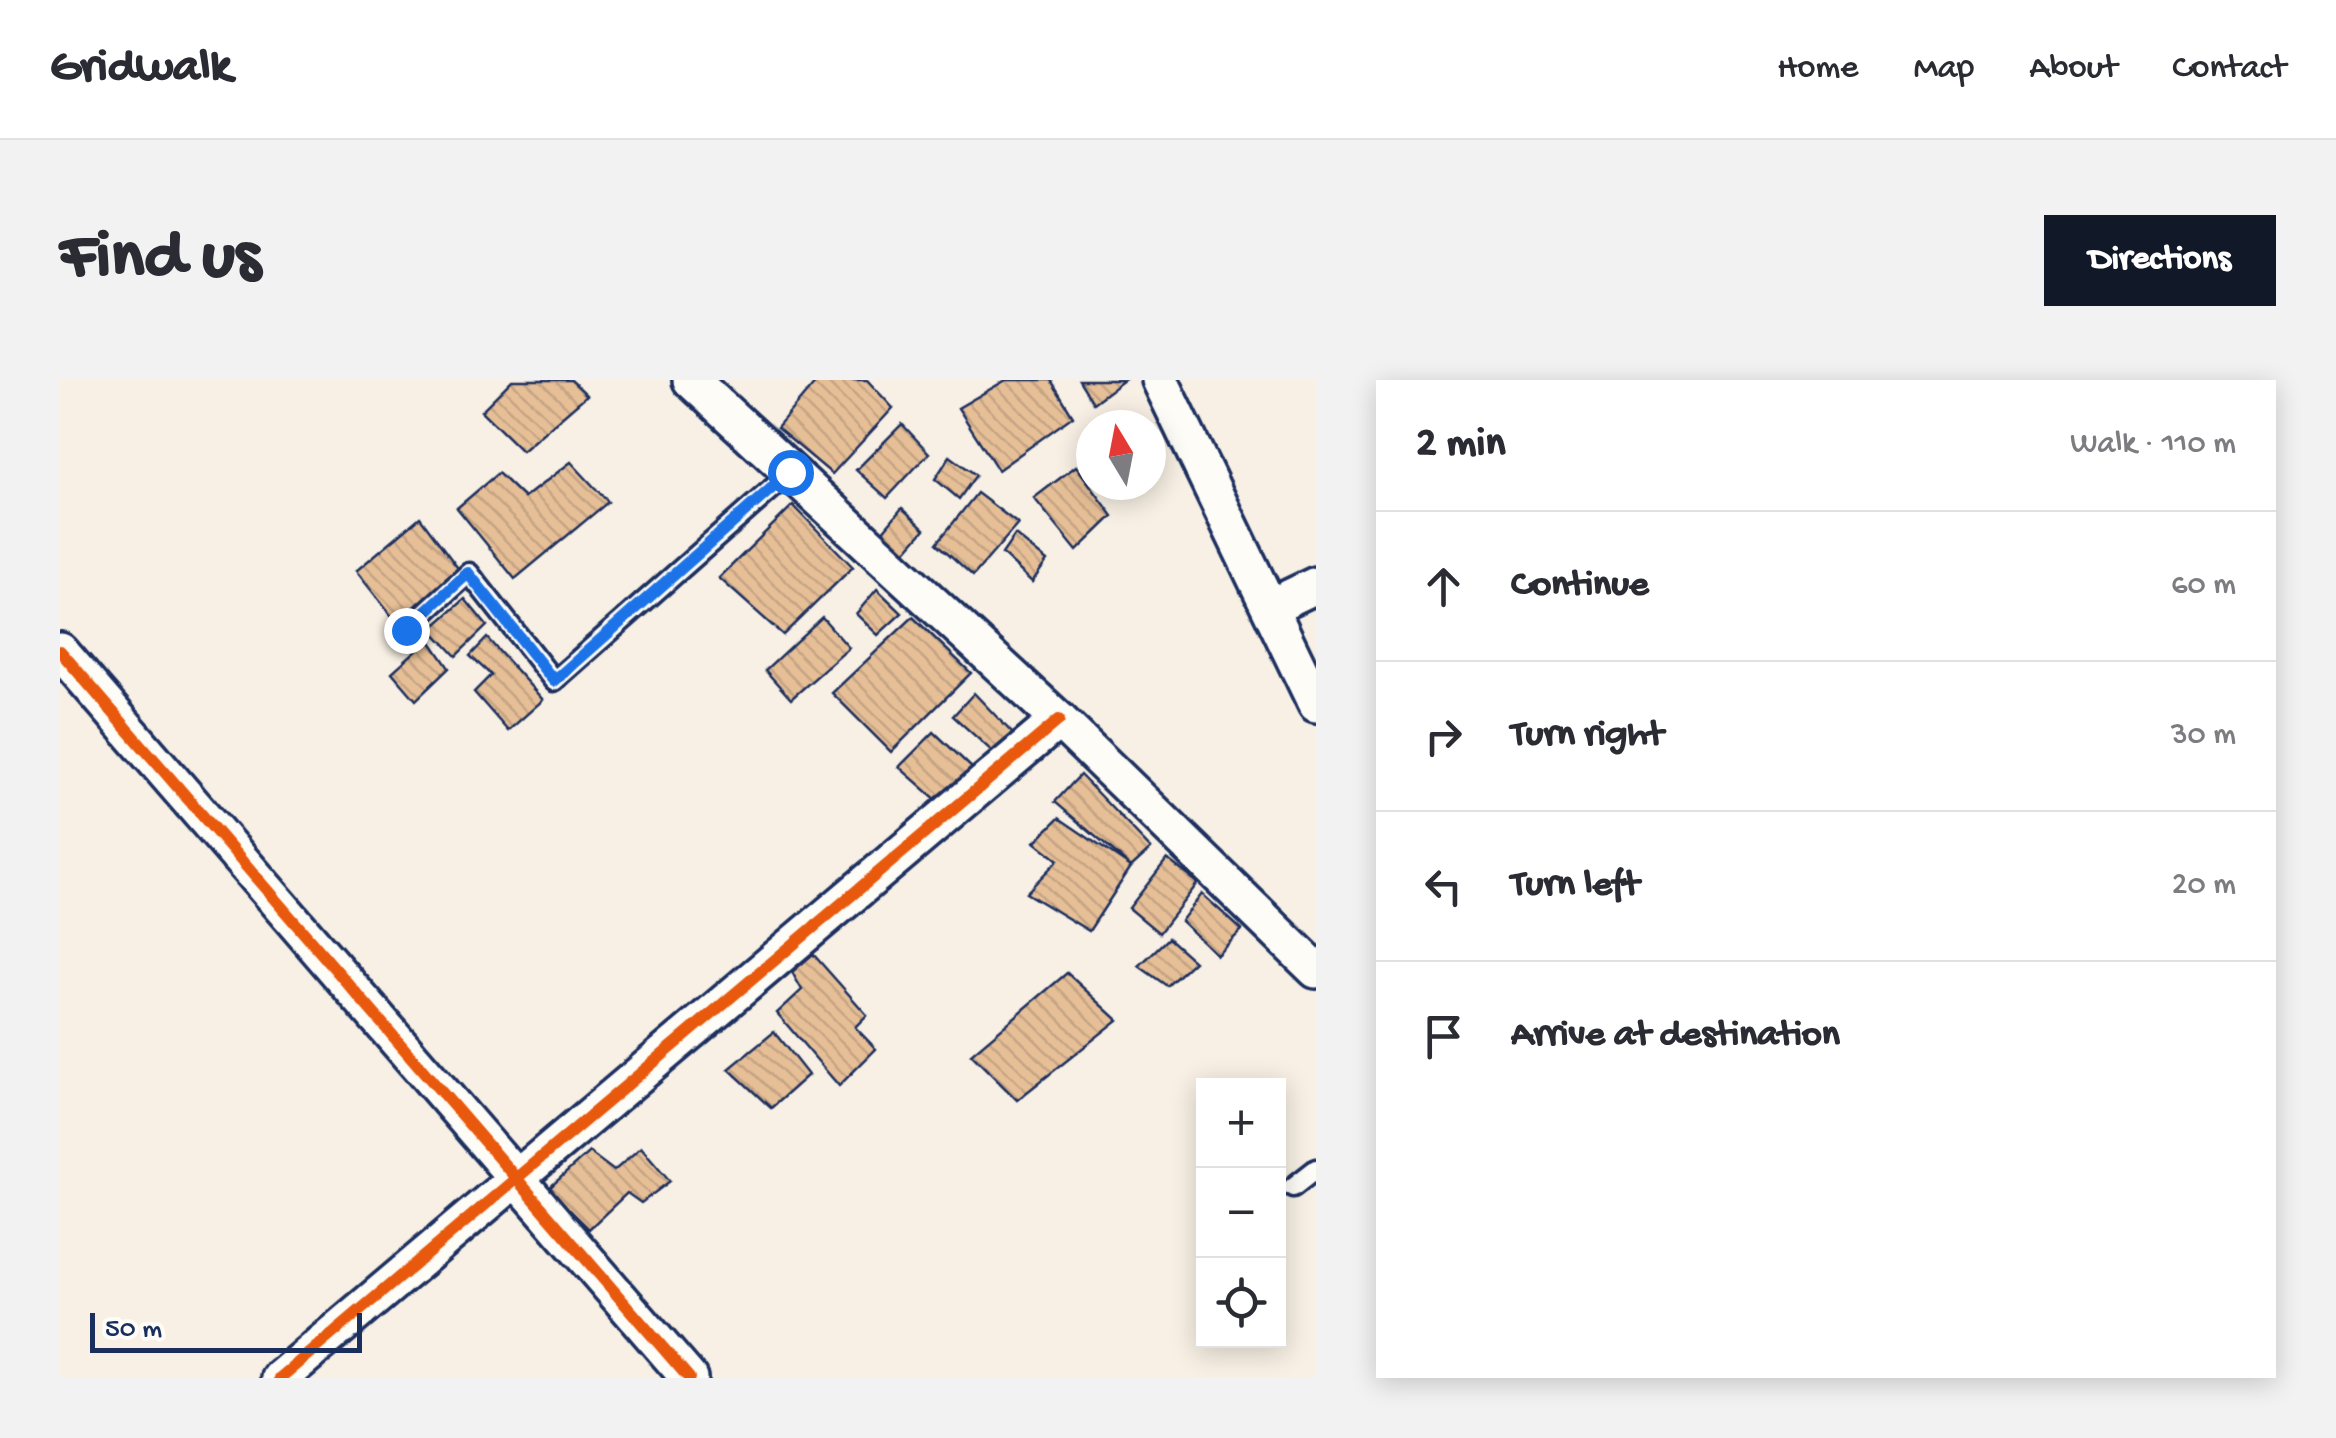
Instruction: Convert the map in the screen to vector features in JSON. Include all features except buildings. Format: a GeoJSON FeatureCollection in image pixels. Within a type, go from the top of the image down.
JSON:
{"type":"FeatureCollection","features":[{"type":"Feature","properties":{"kind":"street"},"geometry":{"type":"LineString","coordinates":[[690,380],[1059,720],[1316,970]]}},
{"type":"Feature","properties":{"kind":"street"},"geometry":{"type":"LineString","coordinates":[[1160,380],[1316,702]]}},
{"type":"Feature","properties":{"kind":"street"},"geometry":{"type":"LineString","coordinates":[[1270,607],[1316,585]]}},
{"type":"Feature","properties":{"kind":"street"},"geometry":{"type":"LineString","coordinates":[[60,651],[689,1378]]}},
{"type":"Feature","properties":{"kind":"street"},"geometry":{"type":"LineString","coordinates":[[280,1378],[1059,720]]}},
{"type":"Feature","properties":{"kind":"lane"},"geometry":{"type":"LineString","coordinates":[[406,630],[468,573],[554,681],[790,472]]}},
{"type":"Feature","properties":{"kind":"lane"},"geometry":{"type":"LineString","coordinates":[[1293,1188],[1316,1169]]}},
{"type":"Feature","properties":{"kind":"cycle path"},"geometry":{"type":"LineString","coordinates":[[60,651],[689,1378]]}},
{"type":"Feature","properties":{"kind":"cycle path"},"geometry":{"type":"LineString","coordinates":[[280,1378],[1059,720]]}},
{"type":"Feature","properties":{"kind":"route"},"geometry":{"type":"LineString","coordinates":[[406,630],[468,573],[554,681],[790,472]]}}]}
